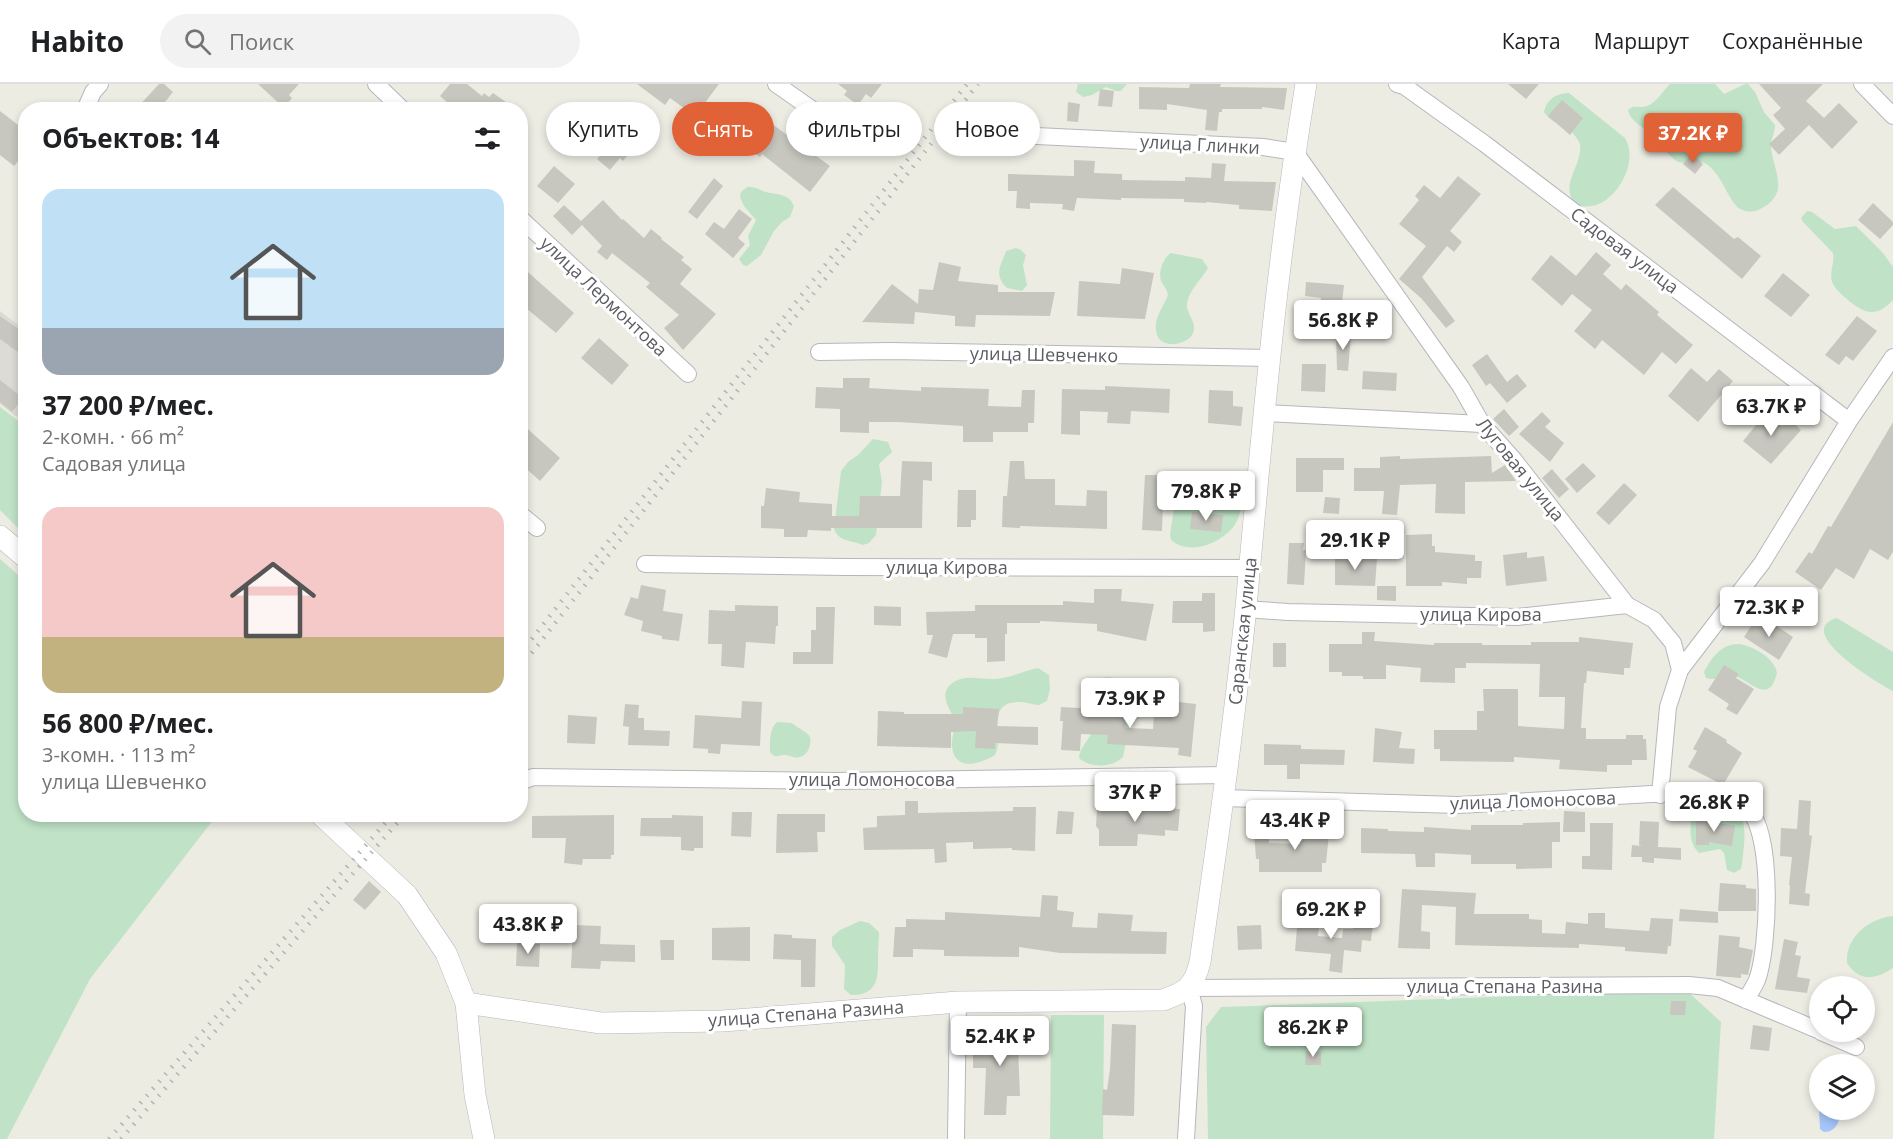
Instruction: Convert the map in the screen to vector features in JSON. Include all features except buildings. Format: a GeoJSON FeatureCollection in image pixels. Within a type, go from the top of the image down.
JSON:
{"type":"FeatureCollection","features":[{"type":"Feature","properties":{"kind":"street"},"geometry":{"type":"LineString","coordinates":[[89,102],[100,84]]}},
{"type":"Feature","properties":{"kind":"street"},"geometry":{"type":"LineString","coordinates":[[376,84],[395,102]]}},
{"type":"Feature","properties":{"kind":"street"},"geometry":{"type":"LineString","coordinates":[[776,84],[802,102]]}},
{"type":"Feature","properties":{"kind":"street","name":"Саранская улица"},"geometry":{"type":"LineString","coordinates":[[1189,988],[1197,976],[1200,962],[1224,798],[1270,358],[1295,152],[1306,84]]}},
{"type":"Feature","properties":{"kind":"street","name":"Садовая улица"},"geometry":{"type":"LineString","coordinates":[[1397,84],[1404,86],[1485,144],[1849,421]]}},
{"type":"Feature","properties":{"kind":"street"},"geometry":{"type":"LineString","coordinates":[[1862,84],[1893,116]]}},
{"type":"Feature","properties":{"kind":"street","name":"улица Глинки"},"geometry":{"type":"LineString","coordinates":[[1040,136],[1263,147],[1295,152]]}},
{"type":"Feature","properties":{"kind":"street","name":"Луговая улица"},"geometry":{"type":"LineString","coordinates":[[1295,152],[1461,387],[1482,424],[1514,460],[1627,606]]}},
{"type":"Feature","properties":{"kind":"street","name":"улица Лермонтова"},"geometry":{"type":"LineString","coordinates":[[528,225],[688,374]]}},
{"type":"Feature","properties":{"kind":"street","name":"улица Шевченко"},"geometry":{"type":"LineString","coordinates":[[819,352],[1270,358]]}},
{"type":"Feature","properties":{"kind":"street"},"geometry":{"type":"LineString","coordinates":[[1660,795],[1668,706],[1680,670],[1762,563],[1849,421],[1893,357]]}},
{"type":"Feature","properties":{"kind":"street"},"geometry":{"type":"LineString","coordinates":[[1264,413],[1482,424]]}},
{"type":"Feature","properties":{"kind":"street"},"geometry":{"type":"LineString","coordinates":[[528,520],[537,528]]}},
{"type":"Feature","properties":{"kind":"street"},"geometry":{"type":"LineString","coordinates":[[0,536],[18,551]]}},
{"type":"Feature","properties":{"kind":"street","name":"улица Кирова"},"geometry":{"type":"LineString","coordinates":[[645,564],[1249,568]]}},
{"type":"Feature","properties":{"kind":"street"},"geometry":{"type":"LineString","coordinates":[[1627,606],[1654,620],[1673,643],[1680,670]]}},
{"type":"Feature","properties":{"kind":"street","name":"улица Кирова"},"geometry":{"type":"LineString","coordinates":[[1245,609],[1517,617],[1627,606]]}},
{"type":"Feature","properties":{"kind":"street","name":"улица Ломоносова"},"geometry":{"type":"LineString","coordinates":[[528,779],[533,777],[836,781],[1225,775]]}},
{"type":"Feature","properties":{"kind":"street","name":"улица Ломоносова"},"geometry":{"type":"LineString","coordinates":[[1224,798],[1458,804],[1688,792],[1716,794],[1749,809],[1756,822],[1767,880],[1761,964],[1756,982],[1746,1000]]}},
{"type":"Feature","properties":{"kind":"street"},"geometry":{"type":"LineString","coordinates":[[329,822],[407,895],[446,953],[466,1004],[475,1095],[484,1139]]}},
{"type":"Feature","properties":{"kind":"street","name":"улица Степана Разина"},"geometry":{"type":"LineString","coordinates":[[466,1004],[601,1023],[723,1021],[957,1002],[1163,1000],[1189,988],[1689,985],[1718,988],[1809,1027]]}},
{"type":"Feature","properties":{"kind":"street"},"geometry":{"type":"LineString","coordinates":[[1186,1139],[1194,1006],[1189,988]]}},
{"type":"Feature","properties":{"kind":"street"},"geometry":{"type":"LineString","coordinates":[[956,1139],[957,1002]]}},
{"type":"Feature","properties":{"kind":"street","name":"улица Степана Разина"},"geometry":{"type":"LineString","coordinates":[[1844,1042],[1856,1047]]}},
{"type":"Feature","properties":{"kind":"shaded area"},"geometry":{"type":"Polygon","coordinates":[[[0,311],[18,325],[18,416],[0,404],[0,311]]]}},
{"type":"Feature","properties":{"kind":"green space"},"geometry":{"type":"Polygon","coordinates":[[[1078,84],[1127,84],[1121,91],[1106,87],[1083,97],[1076,92],[1078,84]]]}},
{"type":"Feature","properties":{"kind":"green space"},"geometry":{"type":"Polygon","coordinates":[[[1670,84],[1715,84],[1724,94],[1748,84],[1755,92],[1764,112],[1775,125],[1771,143],[1778,177],[1777,193],[1764,207],[1754,211],[1738,208],[1709,166],[1698,161],[1683,163],[1676,161],[1650,133],[1632,118],[1628,110],[1650,104],[1670,84]]]}},
{"type":"Feature","properties":{"kind":"green space"},"geometry":{"type":"Polygon","coordinates":[[[1569,93],[1625,138],[1629,146],[1630,156],[1621,184],[1608,198],[1592,206],[1577,206],[1569,191],[1580,152],[1580,144],[1572,132],[1552,121],[1544,112],[1552,98],[1569,93]]]}},
{"type":"Feature","properties":{"kind":"green space"},"geometry":{"type":"Polygon","coordinates":[[[747,187],[786,197],[794,206],[790,217],[774,231],[761,255],[747,266],[743,265],[739,259],[750,245],[748,236],[756,220],[744,206],[740,197],[741,192],[747,187]]]}},
{"type":"Feature","properties":{"kind":"green space"},"geometry":{"type":"Polygon","coordinates":[[[1807,211],[1812,212],[1835,229],[1856,226],[1883,253],[1893,267],[1893,300],[1887,306],[1876,312],[1865,311],[1854,305],[1837,289],[1831,278],[1833,253],[1803,222],[1801,218],[1807,211]]]}},
{"type":"Feature","properties":{"kind":"green space"},"geometry":{"type":"Polygon","coordinates":[[[1016,248],[1026,255],[1023,265],[1027,285],[1022,291],[1007,288],[999,274],[1006,251],[1016,248]]]}},
{"type":"Feature","properties":{"kind":"green space"},"geometry":{"type":"Polygon","coordinates":[[[1171,253],[1202,259],[1208,268],[1188,299],[1187,308],[1194,331],[1185,341],[1174,344],[1160,339],[1156,330],[1157,319],[1168,295],[1161,281],[1161,270],[1171,253]]]}},
{"type":"Feature","properties":{"kind":"green space"},"geometry":{"type":"Polygon","coordinates":[[[0,407],[18,421],[18,528],[0,510],[0,407]]]}},
{"type":"Feature","properties":{"kind":"green space"},"geometry":{"type":"Polygon","coordinates":[[[873,439],[888,442],[892,452],[879,464],[882,482],[876,535],[869,543],[863,545],[842,538],[834,529],[841,471],[873,439]]]}},
{"type":"Feature","properties":{"kind":"green space"},"geometry":{"type":"Polygon","coordinates":[[[1184,481],[1205,488],[1242,490],[1241,508],[1234,526],[1213,543],[1187,547],[1171,540],[1178,483],[1184,481]]]}},
{"type":"Feature","properties":{"kind":"green space"},"geometry":{"type":"Polygon","coordinates":[[[0,559],[18,575],[18,822],[212,822],[90,979],[7,1139],[0,1139],[0,559]]]}},
{"type":"Feature","properties":{"kind":"green space"},"geometry":{"type":"Polygon","coordinates":[[[1837,618],[1893,652],[1893,691],[1842,657],[1831,645],[1824,634],[1826,625],[1837,618]]]}},
{"type":"Feature","properties":{"kind":"green space"},"geometry":{"type":"Polygon","coordinates":[[[1739,644],[1757,650],[1772,662],[1777,673],[1774,683],[1769,688],[1759,689],[1735,676],[1706,678],[1704,672],[1718,652],[1727,646],[1739,644]]]}},
{"type":"Feature","properties":{"kind":"green space"},"geometry":{"type":"Polygon","coordinates":[[[1038,668],[1049,675],[1050,689],[1047,701],[1039,705],[1023,702],[1009,703],[1002,708],[999,714],[995,755],[969,764],[958,760],[952,747],[954,719],[945,698],[950,685],[962,679],[1003,678],[1038,668]]]}},
{"type":"Feature","properties":{"kind":"green space"},"geometry":{"type":"Polygon","coordinates":[[[1108,677],[1123,679],[1129,690],[1144,700],[1145,708],[1130,724],[1123,757],[1119,761],[1107,765],[1089,764],[1079,758],[1097,722],[1098,715],[1091,683],[1093,679],[1108,677]]]}},
{"type":"Feature","properties":{"kind":"green space"},"geometry":{"type":"Polygon","coordinates":[[[777,722],[792,723],[809,735],[810,746],[803,756],[796,758],[786,755],[776,756],[770,752],[771,736],[777,722]]]}},
{"type":"Feature","properties":{"kind":"green space"},"geometry":{"type":"Polygon","coordinates":[[[1707,803],[1733,809],[1742,818],[1745,834],[1742,863],[1741,869],[1734,873],[1727,870],[1724,853],[1720,849],[1699,853],[1695,849],[1691,838],[1694,809],[1707,803]]]}},
{"type":"Feature","properties":{"kind":"green space"},"geometry":{"type":"Polygon","coordinates":[[[1893,916],[1893,968],[1875,977],[1862,976],[1847,963],[1850,945],[1861,930],[1893,916]]]}},
{"type":"Feature","properties":{"kind":"green space"},"geometry":{"type":"Polygon","coordinates":[[[860,921],[869,923],[879,932],[878,971],[872,988],[867,992],[851,995],[844,989],[845,965],[832,946],[832,937],[840,930],[860,921]]]}},
{"type":"Feature","properties":{"kind":"green space"},"geometry":{"type":"Polygon","coordinates":[[[1686,990],[1721,1022],[1714,1139],[1208,1139],[1206,1027],[1221,1007],[1686,990]]]}},
{"type":"Feature","properties":{"kind":"green space"},"geometry":{"type":"Polygon","coordinates":[[[1051,1015],[1104,1015],[1103,1139],[1050,1139],[1051,1015]]]}},
{"type":"Feature","properties":{"kind":"water"},"geometry":{"type":"Polygon","coordinates":[[[1820,1120],[1839,1120],[1837,1125],[1828,1132],[1820,1129],[1820,1120]]]}},
{"type":"Feature","properties":{"kind":"railway"},"geometry":{"type":"LineString","coordinates":[[528,644],[967,84]]}},
{"type":"Feature","properties":{"kind":"railway"},"geometry":{"type":"LineString","coordinates":[[528,658],[978,84]]}},
{"type":"Feature","properties":{"kind":"railway"},"geometry":{"type":"LineString","coordinates":[[109,1139],[386,822]]}},
{"type":"Feature","properties":{"kind":"railway"},"geometry":{"type":"LineString","coordinates":[[121,1139],[398,822]]}}]}
